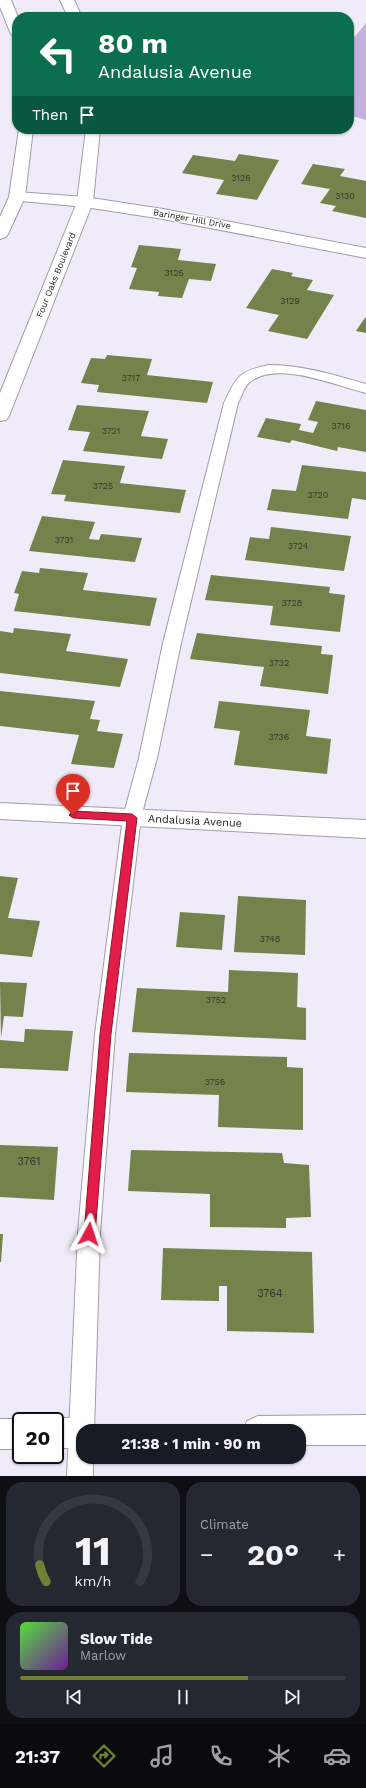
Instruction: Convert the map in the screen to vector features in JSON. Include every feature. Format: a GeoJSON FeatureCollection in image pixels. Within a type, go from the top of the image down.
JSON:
{"type":"FeatureCollection","features":[{"type":"Feature","properties":{"kind":"street"},"geometry":{"type":"LineString","coordinates":[[4,0],[12,20]]}},
{"type":"Feature","properties":{"kind":"street"},"geometry":{"type":"LineString","coordinates":[[67,0],[73,12]]}},
{"type":"Feature","properties":{"kind":"street"},"geometry":{"type":"LineString","coordinates":[[0,234],[17,197],[25,134]]}},
{"type":"Feature","properties":{"kind":"street","name":"Four Oaks Boulevard"},"geometry":{"type":"LineString","coordinates":[[0,416],[85,202],[92,134]]}},
{"type":"Feature","properties":{"kind":"street","name":"Baringer Hill Drive"},"geometry":{"type":"LineString","coordinates":[[17,197],[85,202],[177,216],[366,253]]}},
{"type":"Feature","properties":{"kind":"street","name":"Andalusia Avenue"},"geometry":{"type":"LineString","coordinates":[[0,811],[366,829]]}},
{"type":"Feature","properties":{"kind":"street"},"geometry":{"type":"LineString","coordinates":[[306,1431],[366,1430]]}},
{"type":"Feature","properties":{"kind":"street"},"geometry":{"type":"LineString","coordinates":[[0,1434],[12,1434]]}},
{"type":"Feature","properties":{"kind":"lane"},"geometry":{"type":"LineString","coordinates":[[80,1476],[73,1433],[104,1047],[132,818],[148,758],[170,650],[231,403],[240,384],[245,378],[262,369],[281,368],[366,389]]}},
{"type":"Feature","properties":{"kind":"shaded area"},"geometry":{"type":"Polygon","coordinates":[[[366,23],[366,120],[354,116],[354,38],[366,23]]]}},
{"type":"Feature","properties":{"kind":"building"},"geometry":{"type":"Polygon","coordinates":[[[239,154],[279,160],[257,200],[216,194],[224,180],[182,173],[193,155],[235,161],[239,154]]]}},
{"type":"Feature","properties":{"kind":"building"},"geometry":{"type":"Polygon","coordinates":[[[313,164],[345,169],[340,176],[366,181],[366,218],[332,211],[336,206],[320,203],[330,189],[301,184],[313,164]]]}},
{"type":"Feature","properties":{"kind":"building"},"geometry":{"type":"Polygon","coordinates":[[[139,245],[181,249],[178,260],[216,264],[211,281],[189,279],[182,298],[158,296],[159,292],[129,289],[137,268],[131,267],[139,245]]]}},
{"type":"Feature","properties":{"kind":"building"},"geometry":{"type":"Polygon","coordinates":[[[272,269],[293,273],[291,276],[313,280],[307,290],[334,295],[307,339],[268,331],[279,315],[246,308],[272,269]]]}},
{"type":"Feature","properties":{"kind":"building"},"geometry":{"type":"Polygon","coordinates":[[[366,317],[366,333],[356,331],[362,322],[366,317]]]}},
{"type":"Feature","properties":{"kind":"building"},"geometry":{"type":"Polygon","coordinates":[[[107,355],[152,359],[147,375],[213,382],[207,403],[97,392],[99,385],[81,383],[91,358],[105,359],[107,355]]]}},
{"type":"Feature","properties":{"kind":"building"},"geometry":{"type":"Polygon","coordinates":[[[316,401],[366,410],[366,452],[338,447],[337,451],[292,440],[290,443],[257,437],[266,418],[301,424],[299,430],[313,433],[318,422],[308,420],[316,401]]]}},
{"type":"Feature","properties":{"kind":"building"},"geometry":{"type":"Polygon","coordinates":[[[77,405],[149,411],[141,436],[168,439],[162,459],[83,451],[90,432],[68,430],[77,405]]]}},
{"type":"Feature","properties":{"kind":"building"},"geometry":{"type":"Polygon","coordinates":[[[63,460],[125,466],[120,483],[186,490],[180,513],[64,501],[66,495],[51,494],[63,460]]]}},
{"type":"Feature","properties":{"kind":"building"},"geometry":{"type":"Polygon","coordinates":[[[302,465],[366,472],[366,500],[352,498],[348,519],[267,510],[272,489],[296,491],[302,465]]]}},
{"type":"Feature","properties":{"kind":"building"},"geometry":{"type":"Polygon","coordinates":[[[42,516],[95,522],[89,539],[99,540],[101,534],[142,538],[135,562],[29,551],[42,516]]]}},
{"type":"Feature","properties":{"kind":"building"},"geometry":{"type":"Polygon","coordinates":[[[271,527],[351,536],[344,571],[245,560],[250,537],[269,539],[271,527]]]}},
{"type":"Feature","properties":{"kind":"building"},"geometry":{"type":"Polygon","coordinates":[[[40,568],[88,573],[83,590],[157,598],[150,626],[14,611],[19,594],[14,593],[22,571],[39,573],[40,568]]]}},
{"type":"Feature","properties":{"kind":"building"},"geometry":{"type":"Polygon","coordinates":[[[211,575],[330,587],[329,593],[345,595],[340,632],[270,625],[273,606],[205,600],[211,575]]]}},
{"type":"Feature","properties":{"kind":"building"},"geometry":{"type":"Polygon","coordinates":[[[14,628],[71,634],[66,651],[128,659],[120,687],[0,673],[0,631],[13,633],[14,628]]]}},
{"type":"Feature","properties":{"kind":"building"},"geometry":{"type":"Polygon","coordinates":[[[197,633],[322,646],[321,654],[333,655],[328,694],[260,686],[264,667],[190,659],[197,633]]]}},
{"type":"Feature","properties":{"kind":"building"},"geometry":{"type":"Polygon","coordinates":[[[0,691],[95,701],[90,719],[100,720],[97,731],[123,734],[114,768],[71,764],[79,735],[0,726],[0,691]]]}},
{"type":"Feature","properties":{"kind":"building"},"geometry":{"type":"Polygon","coordinates":[[[219,701],[310,710],[306,736],[331,739],[327,774],[234,765],[240,731],[214,728],[219,701]]]}},
{"type":"Feature","properties":{"kind":"building"},"geometry":{"type":"Polygon","coordinates":[[[0,876],[18,878],[8,918],[40,921],[32,957],[0,954],[0,876]]]}},
{"type":"Feature","properties":{"kind":"building"},"geometry":{"type":"Polygon","coordinates":[[[238,896],[306,900],[305,955],[234,952],[238,896]]]}},
{"type":"Feature","properties":{"kind":"building"},"geometry":{"type":"Polygon","coordinates":[[[180,912],[225,915],[222,950],[176,947],[180,912]]]}},
{"type":"Feature","properties":{"kind":"building"},"geometry":{"type":"Polygon","coordinates":[[[229,970],[298,973],[297,1007],[306,1008],[306,1040],[132,1032],[137,988],[228,992],[229,970]]]}},
{"type":"Feature","properties":{"kind":"building"},"geometry":{"type":"Polygon","coordinates":[[[0,982],[27,983],[23,1017],[4,1016],[1,1038],[0,982]]]}},
{"type":"Feature","properties":{"kind":"building"},"geometry":{"type":"Polygon","coordinates":[[[25,1029],[73,1031],[68,1071],[0,1068],[0,1040],[24,1042],[25,1029]]]}},
{"type":"Feature","properties":{"kind":"building"},"geometry":{"type":"Polygon","coordinates":[[[129,1053],[287,1057],[287,1067],[303,1068],[303,1130],[218,1127],[219,1095],[126,1092],[129,1053]]]}},
{"type":"Feature","properties":{"kind":"building"},"geometry":{"type":"Polygon","coordinates":[[[0,1145],[58,1147],[54,1200],[0,1197],[0,1145]]]}},
{"type":"Feature","properties":{"kind":"building"},"geometry":{"type":"Polygon","coordinates":[[[131,1150],[282,1153],[284,1163],[309,1165],[311,1217],[286,1218],[286,1228],[210,1227],[210,1194],[128,1191],[131,1150]]]}},
{"type":"Feature","properties":{"kind":"building"},"geometry":{"type":"Polygon","coordinates":[[[0,1234],[3,1234],[1,1262],[0,1262],[0,1234]]]}},
{"type":"Feature","properties":{"kind":"building"},"geometry":{"type":"Polygon","coordinates":[[[163,1248],[312,1252],[314,1333],[227,1331],[227,1286],[219,1286],[219,1301],[161,1300],[163,1248]]]}},
{"type":"Feature","properties":{"kind":"route"},"geometry":{"type":"LineString","coordinates":[[73,815],[132,818],[105,1034],[89,1234]]}}]}
